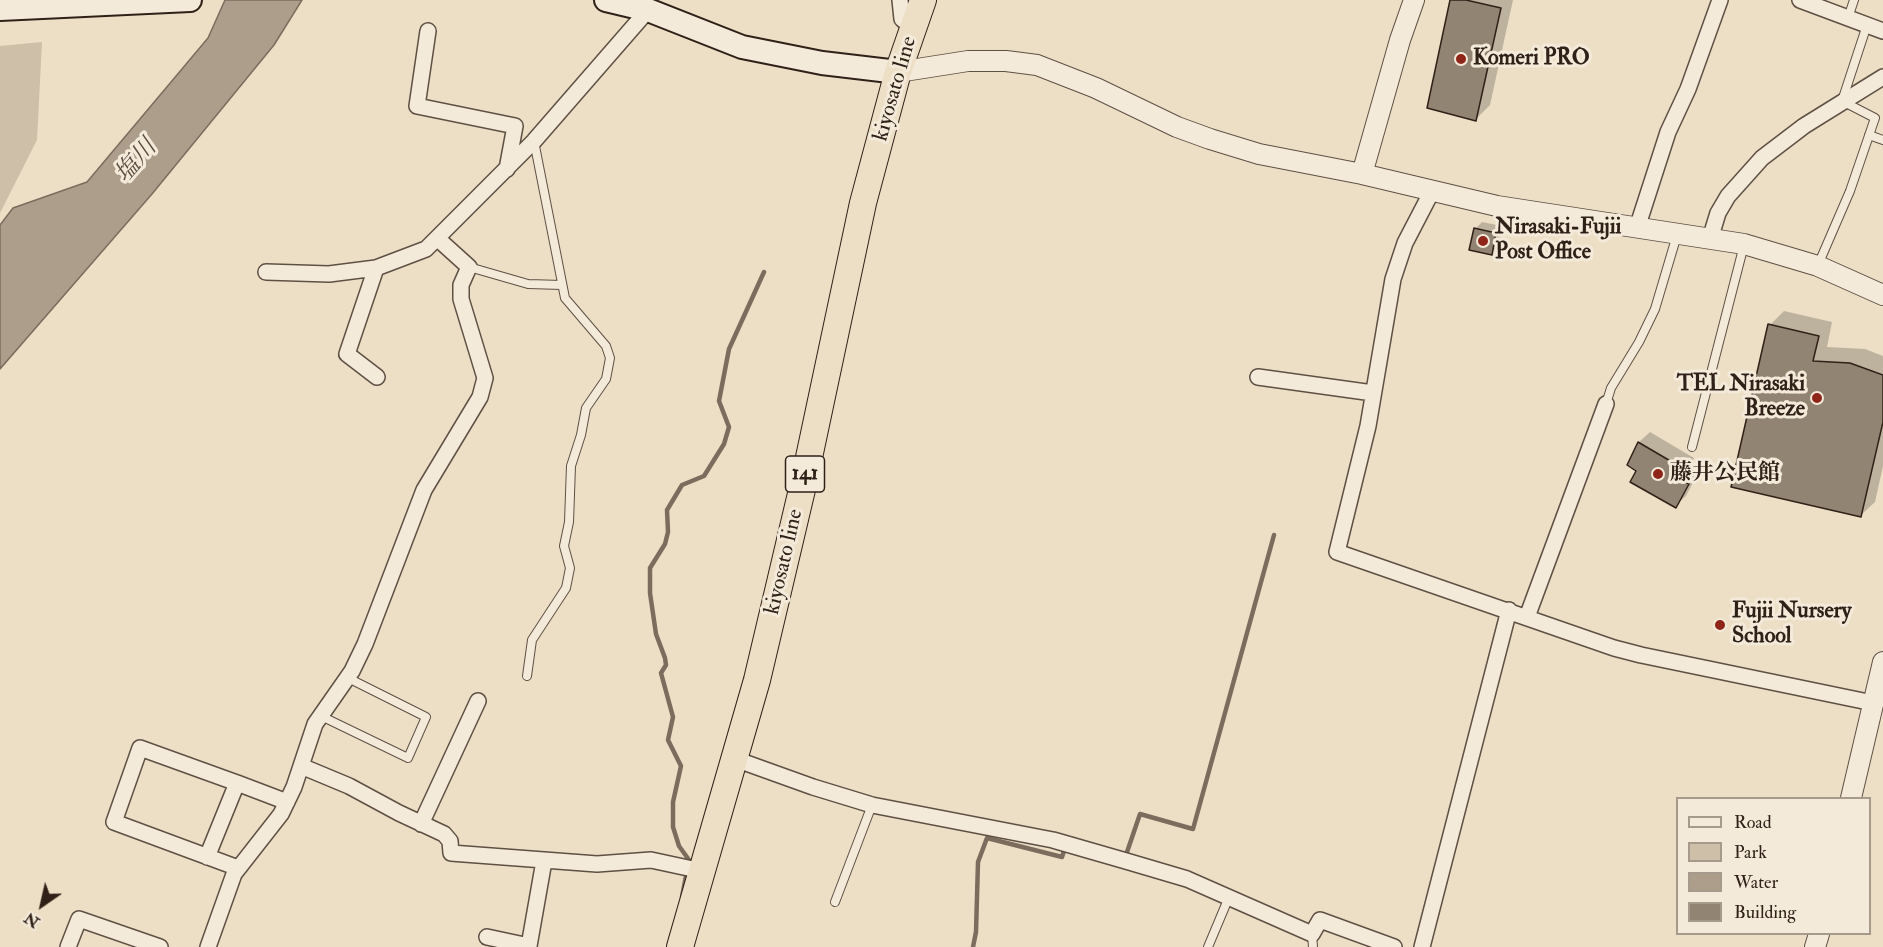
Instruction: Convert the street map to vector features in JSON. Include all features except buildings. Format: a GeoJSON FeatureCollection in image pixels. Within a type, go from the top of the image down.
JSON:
{"type":"FeatureCollection","features":[{"type":"Feature","properties":{"kind":"highway","name":"kiyosato line"},"geometry":{"type":"LineString","coordinates":[[680,947],[735,759],[776,602],[864,203],[898,72],[923,0]]}},
{"type":"Feature","properties":{"kind":"main road"},"geometry":{"type":"LineString","coordinates":[[0,9],[190,0]]}},
{"type":"Feature","properties":{"kind":"main road"},"geometry":{"type":"LineString","coordinates":[[606,0],[648,10],[742,47],[822,63],[898,72]]}},
{"type":"Feature","properties":{"kind":"street"},"geometry":{"type":"LineString","coordinates":[[900,0],[902,19],[913,28]]}},
{"type":"Feature","properties":{"kind":"street"},"geometry":{"type":"LineString","coordinates":[[1362,174],[1414,0]]}},
{"type":"Feature","properties":{"kind":"street"},"geometry":{"type":"LineString","coordinates":[[1637,228],[1668,132],[1688,89],[1720,0]]}},
{"type":"Feature","properties":{"kind":"street"},"geometry":{"type":"LineString","coordinates":[[1800,0],[1883,31]]}},
{"type":"Feature","properties":{"kind":"street"},"geometry":{"type":"LineString","coordinates":[[266,272],[329,274],[376,268],[426,249],[534,141],[648,10]]}},
{"type":"Feature","properties":{"kind":"street"},"geometry":{"type":"LineString","coordinates":[[428,31],[417,106],[515,126],[507,169]]}},
{"type":"Feature","properties":{"kind":"street"},"geometry":{"type":"LineString","coordinates":[[898,72],[968,61],[1006,61],[1037,65],[1069,76],[1177,127],[1259,154],[1362,174],[1497,206],[1744,244],[1818,266],[1883,294]]}},
{"type":"Feature","properties":{"kind":"street"},"geometry":{"type":"LineString","coordinates":[[1710,239],[1718,213],[1728,196],[1762,158],[1842,101],[1883,76]]}},
{"type":"Feature","properties":{"kind":"street"},"geometry":{"type":"LineString","coordinates":[[1432,191],[1405,243],[1393,279],[1368,426],[1337,552],[1614,648],[1873,703]]}},
{"type":"Feature","properties":{"kind":"street"},"geometry":{"type":"LineString","coordinates":[[208,947],[234,874],[281,814],[315,724],[348,678],[365,644],[424,490],[480,397],[485,378],[461,298],[461,285],[470,267],[438,239]]}},
{"type":"Feature","properties":{"kind":"street"},"geometry":{"type":"LineString","coordinates":[[376,268],[347,354],[377,377]]}},
{"type":"Feature","properties":{"kind":"street"},"geometry":{"type":"LineString","coordinates":[[1258,377],[1373,393]]}},
{"type":"Feature","properties":{"kind":"street"},"geometry":{"type":"LineString","coordinates":[[1527,617],[1606,404]]}},
{"type":"Feature","properties":{"kind":"street"},"geometry":{"type":"LineString","coordinates":[[1422,947],[1509,610]]}},
{"type":"Feature","properties":{"kind":"street"},"geometry":{"type":"LineString","coordinates":[[1851,797],[1883,662]]}},
{"type":"Feature","properties":{"kind":"street"},"geometry":{"type":"LineString","coordinates":[[422,824],[478,701]]}},
{"type":"Feature","properties":{"kind":"street"},"geometry":{"type":"LineString","coordinates":[[238,868],[114,822],[140,748],[287,802]]}},
{"type":"Feature","properties":{"kind":"street"},"geometry":{"type":"LineString","coordinates":[[735,759],[872,805],[1053,840],[1187,879],[1229,897],[1312,940],[1320,920],[1395,947]]}},
{"type":"Feature","properties":{"kind":"street"},"geometry":{"type":"LineString","coordinates":[[301,766],[349,786],[444,834],[450,841],[451,853],[597,864],[651,860],[702,871]]}},
{"type":"Feature","properties":{"kind":"street"},"geometry":{"type":"LineString","coordinates":[[207,857],[237,783]]}},
{"type":"Feature","properties":{"kind":"street"},"geometry":{"type":"LineString","coordinates":[[487,937],[529,946],[544,861]]}},
{"type":"Feature","properties":{"kind":"street"},"geometry":{"type":"LineString","coordinates":[[68,947],[80,919],[141,944],[160,947]]}},
{"type":"Feature","properties":{"kind":"lane"},"geometry":{"type":"LineString","coordinates":[[1848,18],[1854,0]]}},
{"type":"Feature","properties":{"kind":"lane"},"geometry":{"type":"LineString","coordinates":[[1818,266],[1850,191],[1875,118],[1842,101],[1867,25]]}},
{"type":"Feature","properties":{"kind":"lane"},"geometry":{"type":"LineString","coordinates":[[1869,135],[1883,140]]}},
{"type":"Feature","properties":{"kind":"lane"},"geometry":{"type":"LineString","coordinates":[[527,676],[532,640],[566,588],[570,568],[564,546],[569,522],[571,466],[581,435],[586,408],[606,379],[610,358],[606,346],[565,298],[534,141]]}},
{"type":"Feature","properties":{"kind":"lane"},"geometry":{"type":"LineString","coordinates":[[1606,404],[1611,388],[1639,342],[1655,309],[1677,234]]}},
{"type":"Feature","properties":{"kind":"lane"},"geometry":{"type":"LineString","coordinates":[[1692,447],[1744,244]]}},
{"type":"Feature","properties":{"kind":"lane"},"geometry":{"type":"LineString","coordinates":[[470,267],[528,284],[562,285]]}},
{"type":"Feature","properties":{"kind":"lane"},"geometry":{"type":"LineString","coordinates":[[321,716],[408,758],[426,717],[348,678]]}},
{"type":"Feature","properties":{"kind":"lane"},"geometry":{"type":"LineString","coordinates":[[835,902],[872,805]]}},
{"type":"Feature","properties":{"kind":"lane"},"geometry":{"type":"LineString","coordinates":[[1208,947],[1229,897]]}},
{"type":"Feature","properties":{"kind":"green space"},"geometry":{"type":"Polygon","coordinates":[[[42,42],[37,140],[0,213],[0,46],[42,42]]]}},
{"type":"Feature","properties":{"kind":"water","name":"塩川"},"geometry":{"type":"Polygon","coordinates":[[[225,0],[302,0],[274,45],[152,194],[0,369],[0,225],[13,208],[87,182],[208,38],[225,0]]]}},
{"type":"Feature","properties":{"kind":"waterway"},"geometry":{"type":"LineString","coordinates":[[682,897],[689,860],[679,846],[673,827],[673,802],[681,766],[668,740],[673,717],[661,673],[666,665],[656,634],[650,593],[650,568],[665,544],[668,532],[667,510],[682,485],[704,476],[724,444],[729,427],[719,401],[729,349],[764,272]]}},
{"type":"Feature","properties":{"kind":"waterway"},"geometry":{"type":"LineString","coordinates":[[1124,854],[1126,855],[1140,814],[1193,829],[1274,535]]}},
{"type":"Feature","properties":{"kind":"waterway"},"geometry":{"type":"LineString","coordinates":[[973,947],[976,932],[978,862],[987,838],[1062,857],[1066,845]]}},
{"type":"Feature","properties":{"kind":"place","name":"Komeri PRO"},"geometry":{"type":"Point","coordinates":[1461,59]}},
{"type":"Feature","properties":{"kind":"place","name":"Nirasaki-Fujii Post Office"},"geometry":{"type":"Point","coordinates":[1483,241]}},
{"type":"Feature","properties":{"kind":"place","name":"TEL Nirasaki Breeze"},"geometry":{"type":"Point","coordinates":[1817,398]}},
{"type":"Feature","properties":{"kind":"place","name":"藤井公民館"},"geometry":{"type":"Point","coordinates":[1658,474]}},
{"type":"Feature","properties":{"kind":"place","name":"Fujii Nursery School"},"geometry":{"type":"Point","coordinates":[1720,625]}}]}
